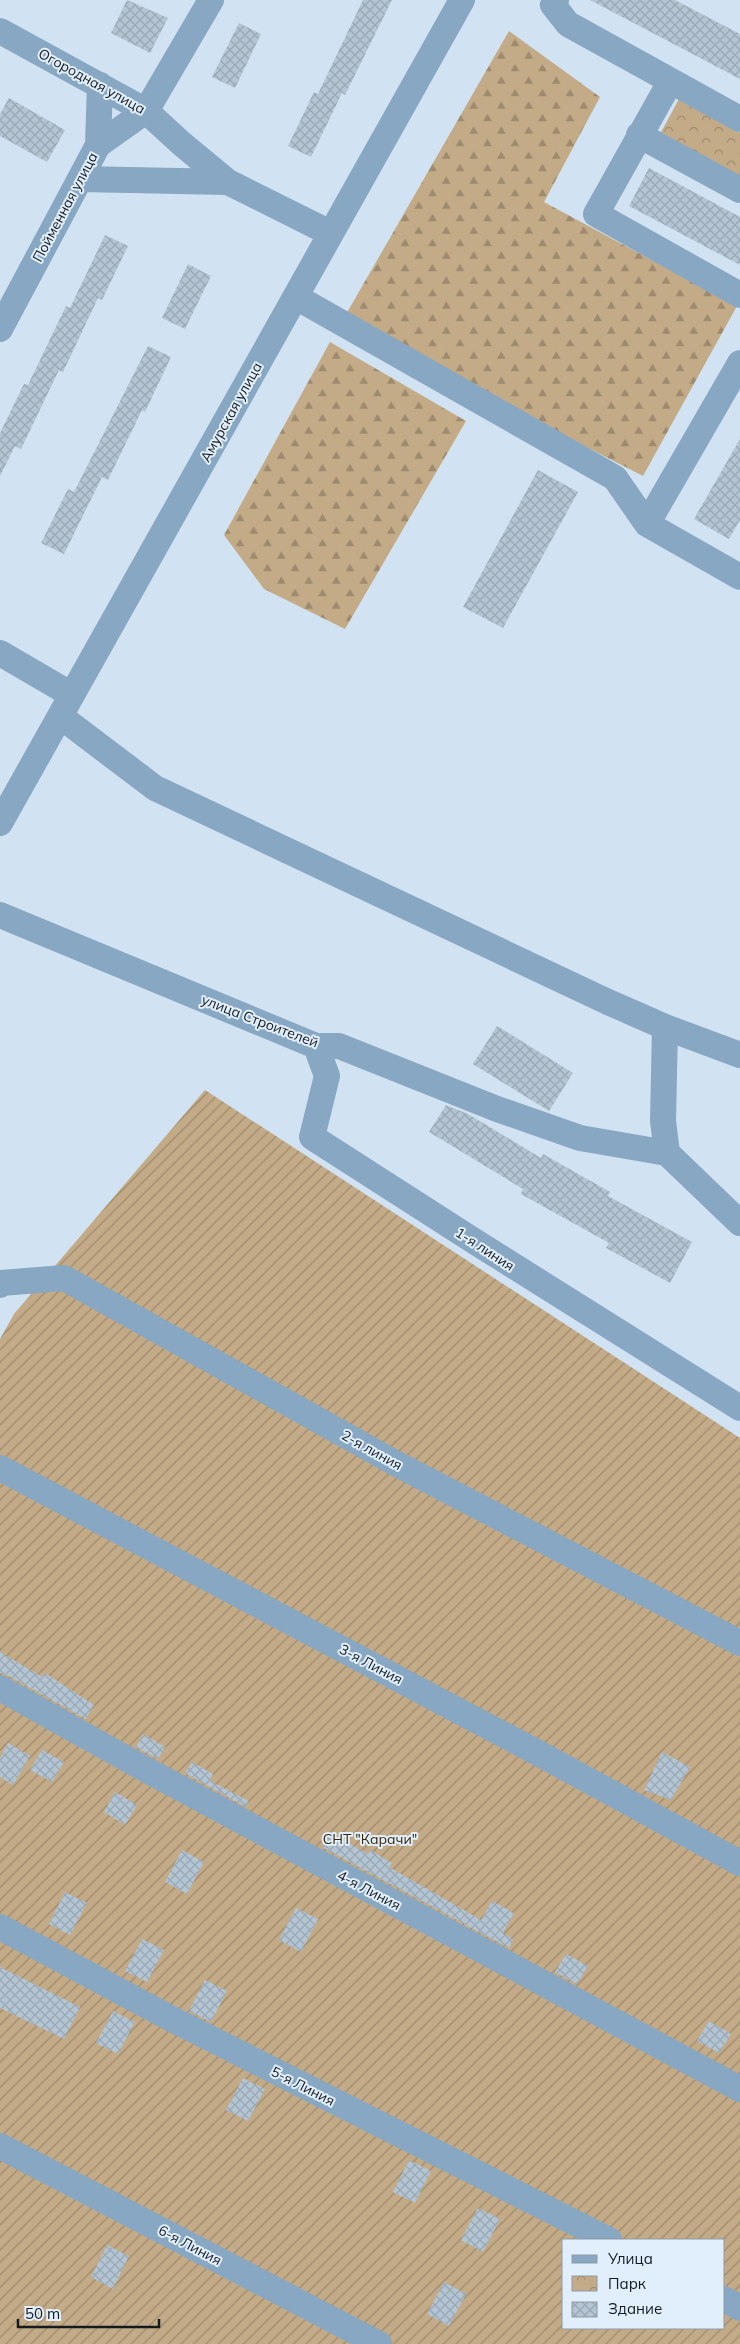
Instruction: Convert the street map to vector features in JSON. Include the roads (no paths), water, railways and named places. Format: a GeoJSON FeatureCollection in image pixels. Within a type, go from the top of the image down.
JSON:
{"type":"FeatureCollection","features":[{"type":"Feature","properties":{"kind":"street","name":"Пойменная улица"},"geometry":{"type":"LineString","coordinates":[[0,329],[98,145],[146,111],[211,0]]}},
{"type":"Feature","properties":{"kind":"street","name":"Амурская улица"},"geometry":{"type":"LineString","coordinates":[[0,823],[462,0]]}},
{"type":"Feature","properties":{"kind":"street"},"geometry":{"type":"LineString","coordinates":[[556,0],[553,6],[568,24],[740,119]]}},
{"type":"Feature","properties":{"kind":"street","name":"Огородная улица"},"geometry":{"type":"LineString","coordinates":[[0,31],[146,111],[228,182],[330,233]]}},
{"type":"Feature","properties":{"kind":"street"},"geometry":{"type":"LineString","coordinates":[[670,82],[596,214],[740,295]]}},
{"type":"Feature","properties":{"kind":"street"},"geometry":{"type":"LineString","coordinates":[[98,145],[100,85]]}},
{"type":"Feature","properties":{"kind":"street"},"geometry":{"type":"LineString","coordinates":[[639,135],[740,190]]}},
{"type":"Feature","properties":{"kind":"street"},"geometry":{"type":"LineString","coordinates":[[80,179],[228,182]]}},
{"type":"Feature","properties":{"kind":"street"},"geometry":{"type":"LineString","coordinates":[[296,297],[615,478],[647,524],[740,576]]}},
{"type":"Feature","properties":{"kind":"street"},"geometry":{"type":"LineString","coordinates":[[647,524],[740,363]]}},
{"type":"Feature","properties":{"kind":"street"},"geometry":{"type":"LineString","coordinates":[[0,653],[66,705],[155,788],[665,1027],[740,1055]]}},
{"type":"Feature","properties":{"kind":"street","name":"улица Строителей"},"geometry":{"type":"LineString","coordinates":[[0,915],[316,1046],[339,1046],[497,1109],[580,1138],[667,1153]]}},
{"type":"Feature","properties":{"kind":"street"},"geometry":{"type":"LineString","coordinates":[[665,1027],[663,1121],[667,1153],[740,1223]]}},
{"type":"Feature","properties":{"kind":"street","name":"1-я линия"},"geometry":{"type":"LineString","coordinates":[[316,1046],[327,1076],[312,1137],[482,1247],[740,1408]]}},
{"type":"Feature","properties":{"kind":"street","name":"2-я линия"},"geometry":{"type":"LineString","coordinates":[[1,1284],[64,1278],[395,1463],[740,1643]]}},
{"type":"Feature","properties":{"kind":"street","name":"3-я Линия"},"geometry":{"type":"LineString","coordinates":[[0,1468],[540,1754],[740,1863]]}},
{"type":"Feature","properties":{"kind":"street","name":"4-я Линия"},"geometry":{"type":"LineString","coordinates":[[0,1688],[152,1773],[740,2089]]}},
{"type":"Feature","properties":{"kind":"street","name":"5-я Линия"},"geometry":{"type":"LineString","coordinates":[[0,1927],[168,2017],[607,2239]]}},
{"type":"Feature","properties":{"kind":"street","name":"6-я Линия"},"geometry":{"type":"LineString","coordinates":[[0,2146],[379,2344]]}},
{"type":"Feature","properties":{"kind":"street"},"geometry":{"type":"LineString","coordinates":[[725,2300],[740,2308]]}},
{"type":"Feature","properties":{"kind":"park label","name":"СНТ \"Карачи\""},"geometry":{"type":"Point","coordinates":[370,1839]}}]}
